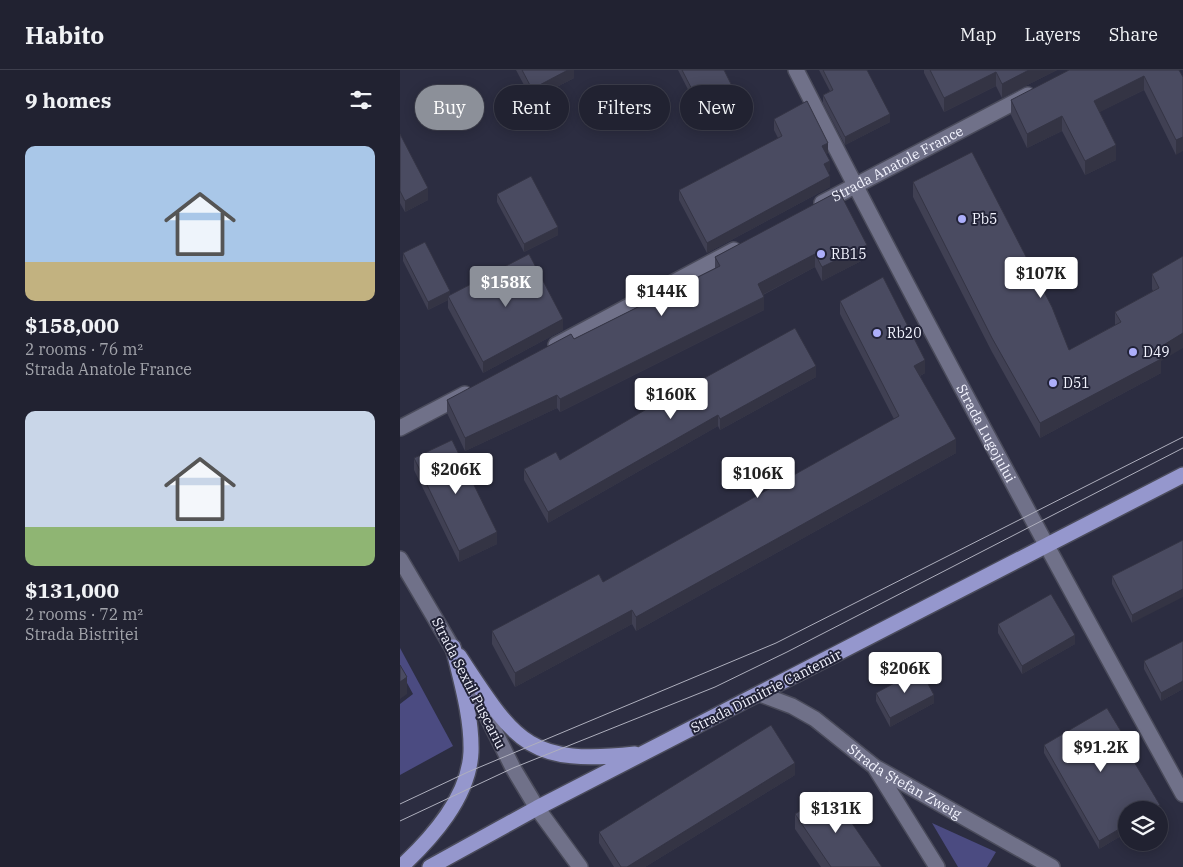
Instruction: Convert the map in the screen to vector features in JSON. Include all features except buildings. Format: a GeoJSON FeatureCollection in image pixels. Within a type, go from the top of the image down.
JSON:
{"type":"FeatureCollection","features":[{"type":"Feature","properties":{"kind":"main road","name":"Strada Dimitrie Cantemir"},"geometry":{"type":"LineString","coordinates":[[430,867],[537,808],[1047,547],[1183,474]]}},
{"type":"Feature","properties":{"kind":"main road"},"geometry":{"type":"LineString","coordinates":[[453,648],[500,716],[516,734],[532,746],[575,758],[644,754]]}},
{"type":"Feature","properties":{"kind":"main road"},"geometry":{"type":"LineString","coordinates":[[401,867],[439,824],[462,791],[468,772],[471,752],[468,717],[453,648]]}},
{"type":"Feature","properties":{"kind":"street","name":"Strada Lugojului"},"geometry":{"type":"LineString","coordinates":[[796,70],[854,186],[1047,547],[1183,794]]}},
{"type":"Feature","properties":{"kind":"street","name":"Strada Anatole France"},"geometry":{"type":"LineString","coordinates":[[811,208],[1043,88]]}},
{"type":"Feature","properties":{"kind":"street"},"geometry":{"type":"LineString","coordinates":[[540,354],[750,241]]}},
{"type":"Feature","properties":{"kind":"street"},"geometry":{"type":"LineString","coordinates":[[400,428],[479,386]]}},
{"type":"Feature","properties":{"kind":"street","name":"Strada Sextil Pușcariu"},"geometry":{"type":"LineString","coordinates":[[400,559],[453,648],[506,756],[537,808],[580,867]]}},
{"type":"Feature","properties":{"kind":"street","name":"Strada Ștefan Zweig"},"geometry":{"type":"LineString","coordinates":[[760,694],[784,702],[815,719],[875,767],[1045,866]]}},
{"type":"Feature","properties":{"kind":"street"},"geometry":{"type":"LineString","coordinates":[[875,767],[937,867]]}},
{"type":"Feature","properties":{"kind":"shaded area"},"geometry":{"type":"Polygon","coordinates":[[[400,648],[453,746],[400,775],[400,704],[413,694],[400,670],[400,648]]]}},
{"type":"Feature","properties":{"kind":"shaded area"},"geometry":{"type":"Polygon","coordinates":[[[932,823],[996,852],[987,867],[958,867],[932,823]]]}},
{"type":"Feature","properties":{"kind":"tram line"},"geometry":{"type":"LineString","coordinates":[[400,804],[468,772],[776,643],[1183,437]]}},
{"type":"Feature","properties":{"kind":"tram line"},"geometry":{"type":"LineString","coordinates":[[400,821],[513,768],[715,687],[787,652],[1183,448]]}},
{"type":"Feature","properties":{"kind":"place","name":"Pb5"},"geometry":{"type":"Point","coordinates":[962,219]}},
{"type":"Feature","properties":{"kind":"place","name":"RB15"},"geometry":{"type":"Point","coordinates":[821,254]}},
{"type":"Feature","properties":{"kind":"place","name":"Rb20"},"geometry":{"type":"Point","coordinates":[877,333]}},
{"type":"Feature","properties":{"kind":"place","name":"D49"},"geometry":{"type":"Point","coordinates":[1133,352]}},
{"type":"Feature","properties":{"kind":"place","name":"D51"},"geometry":{"type":"Point","coordinates":[1053,383]}}]}
